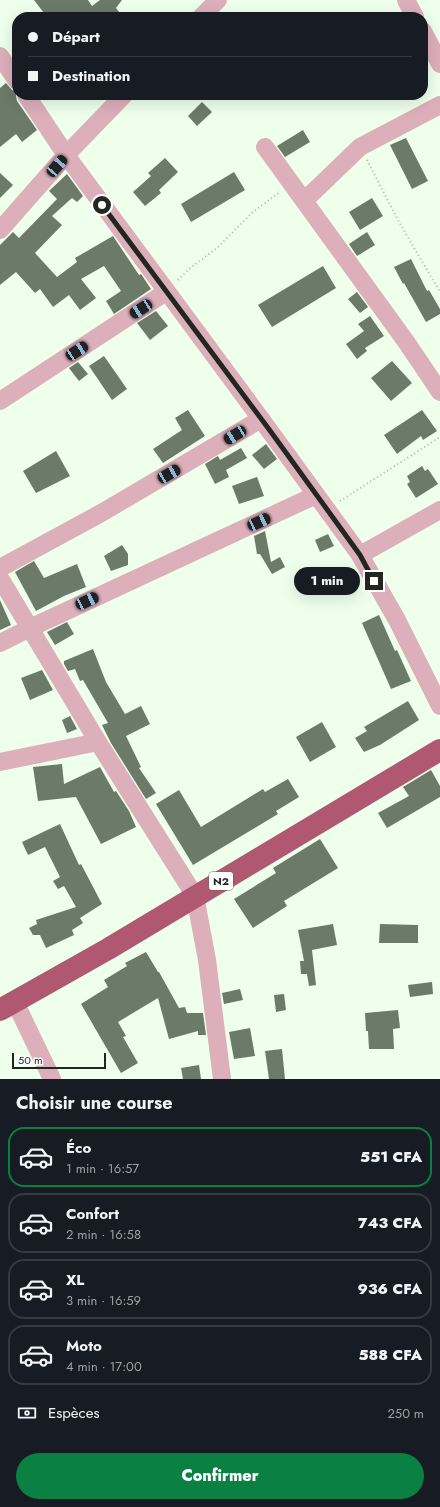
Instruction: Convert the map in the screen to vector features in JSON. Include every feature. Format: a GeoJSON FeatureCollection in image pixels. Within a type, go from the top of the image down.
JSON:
{"type":"FeatureCollection","features":[{"type":"Feature","properties":{"kind":"highway","name":"N2"},"geometry":{"type":"LineString","coordinates":[[7,1006],[108,949],[440,750]]}},
{"type":"Feature","properties":{"kind":"street"},"geometry":{"type":"LineString","coordinates":[[206,12],[218,0]]}},
{"type":"Feature","properties":{"kind":"street"},"geometry":{"type":"LineString","coordinates":[[406,0],[412,12]]}},
{"type":"Feature","properties":{"kind":"street"},"geometry":{"type":"LineString","coordinates":[[428,39],[439,57]]}},
{"type":"Feature","properties":{"kind":"street"},"geometry":{"type":"LineString","coordinates":[[0,56],[12,74]]}},
{"type":"Feature","properties":{"kind":"street"},"geometry":{"type":"LineString","coordinates":[[29,100],[66,155],[360,555],[397,620],[440,706]]}},
{"type":"Feature","properties":{"kind":"street"},"geometry":{"type":"LineString","coordinates":[[0,230],[66,155],[119,100]]}},
{"type":"Feature","properties":{"kind":"street"},"geometry":{"type":"LineString","coordinates":[[305,200],[360,147],[440,105]]}},
{"type":"Feature","properties":{"kind":"street"},"geometry":{"type":"LineString","coordinates":[[265,147],[305,200],[440,392]]}},
{"type":"Feature","properties":{"kind":"street"},"geometry":{"type":"LineString","coordinates":[[0,401],[166,292]]}},
{"type":"Feature","properties":{"kind":"street"},"geometry":{"type":"LineString","coordinates":[[0,568],[99,515],[262,420]]}},
{"type":"Feature","properties":{"kind":"street"},"geometry":{"type":"LineString","coordinates":[[0,643],[316,495]]}},
{"type":"Feature","properties":{"kind":"street"},"geometry":{"type":"LineString","coordinates":[[360,555],[440,510]]}},
{"type":"Feature","properties":{"kind":"street"},"geometry":{"type":"LineString","coordinates":[[0,578],[98,742],[195,896],[207,960],[222,1079]]}},
{"type":"Feature","properties":{"kind":"street"},"geometry":{"type":"LineString","coordinates":[[0,762],[98,742]]}},
{"type":"Feature","properties":{"kind":"street"},"geometry":{"type":"LineString","coordinates":[[7,1006],[52,1079]]}},
{"type":"Feature","properties":{"kind":"path"},"geometry":{"type":"LineString","coordinates":[[360,147],[399,222],[440,292]]}},
{"type":"Feature","properties":{"kind":"path"},"geometry":{"type":"LineString","coordinates":[[166,292],[189,269],[217,248],[253,212],[292,183]]}},
{"type":"Feature","properties":{"kind":"path"},"geometry":{"type":"LineString","coordinates":[[326,510],[440,437]]}},
{"type":"Feature","properties":{"kind":"building"},"geometry":{"type":"Polygon","coordinates":[[[34,0],[88,0],[92,6],[100,0],[122,0],[116,8],[119,12],[43,12],[34,0]]]}},
{"type":"Feature","properties":{"kind":"building"},"geometry":{"type":"Polygon","coordinates":[[[6,83],[12,90],[12,100],[17,100],[37,130],[22,142],[16,134],[0,147],[0,88],[6,83]]]}},
{"type":"Feature","properties":{"kind":"building"},"geometry":{"type":"Polygon","coordinates":[[[202,102],[212,112],[197,126],[188,116],[202,102]]]}},
{"type":"Feature","properties":{"kind":"building"},"geometry":{"type":"Polygon","coordinates":[[[303,130],[310,142],[285,157],[277,146],[303,130]]]}},
{"type":"Feature","properties":{"kind":"building"},"geometry":{"type":"Polygon","coordinates":[[[406,138],[428,181],[412,189],[390,145],[406,138]]]}},
{"type":"Feature","properties":{"kind":"building"},"geometry":{"type":"Polygon","coordinates":[[[165,158],[178,172],[159,190],[161,193],[145,206],[133,192],[151,176],[148,173],[165,158]]]}},
{"type":"Feature","properties":{"kind":"building"},"geometry":{"type":"Polygon","coordinates":[[[234,172],[245,190],[191,222],[181,204],[234,172]]]}},
{"type":"Feature","properties":{"kind":"building"},"geometry":{"type":"Polygon","coordinates":[[[0,173],[13,185],[0,198],[0,173]]]}},
{"type":"Feature","properties":{"kind":"building"},"geometry":{"type":"Polygon","coordinates":[[[67,174],[83,196],[77,202],[72,198],[52,216],[62,225],[35,253],[57,277],[77,262],[75,258],[113,236],[139,275],[141,274],[151,289],[114,314],[106,301],[121,291],[104,266],[81,279],[96,298],[80,310],[69,295],[53,307],[40,289],[35,293],[16,272],[0,285],[0,245],[13,232],[19,238],[57,199],[49,191],[67,174]]]}},
{"type":"Feature","properties":{"kind":"building"},"geometry":{"type":"Polygon","coordinates":[[[372,198],[383,216],[360,230],[349,212],[372,198]]]}},
{"type":"Feature","properties":{"kind":"building"},"geometry":{"type":"Polygon","coordinates":[[[367,232],[375,245],[357,256],[349,244],[367,232]]]}},
{"type":"Feature","properties":{"kind":"building"},"geometry":{"type":"Polygon","coordinates":[[[411,259],[427,291],[429,290],[440,309],[440,314],[426,322],[394,267],[411,259]]]}},
{"type":"Feature","properties":{"kind":"building"},"geometry":{"type":"Polygon","coordinates":[[[323,266],[336,288],[272,327],[258,305],[323,266]]]}},
{"type":"Feature","properties":{"kind":"building"},"geometry":{"type":"Polygon","coordinates":[[[357,292],[368,307],[360,313],[348,299],[357,292]]]}},
{"type":"Feature","properties":{"kind":"building"},"geometry":{"type":"Polygon","coordinates":[[[156,311],[168,326],[150,340],[137,323],[156,311]]]}},
{"type":"Feature","properties":{"kind":"building"},"geometry":{"type":"Polygon","coordinates":[[[370,316],[384,336],[365,348],[367,351],[357,359],[346,344],[364,331],[358,324],[370,316]]]}},
{"type":"Feature","properties":{"kind":"building"},"geometry":{"type":"Polygon","coordinates":[[[104,356],[127,389],[112,400],[89,366],[104,356]]]}},
{"type":"Feature","properties":{"kind":"building"},"geometry":{"type":"Polygon","coordinates":[[[392,361],[412,383],[391,401],[371,378],[392,361]]]}},
{"type":"Feature","properties":{"kind":"building"},"geometry":{"type":"Polygon","coordinates":[[[78,362],[88,374],[79,381],[69,368],[78,362]]]}},
{"type":"Feature","properties":{"kind":"building"},"geometry":{"type":"Polygon","coordinates":[[[188,410],[205,436],[163,463],[153,449],[182,430],[175,418],[188,410]]]}},
{"type":"Feature","properties":{"kind":"building"},"geometry":{"type":"Polygon","coordinates":[[[422,410],[437,431],[423,440],[421,436],[397,454],[384,435],[422,410]]]}},
{"type":"Feature","properties":{"kind":"building"},"geometry":{"type":"Polygon","coordinates":[[[266,444],[277,459],[264,469],[252,455],[266,444]]]}},
{"type":"Feature","properties":{"kind":"building"},"geometry":{"type":"Polygon","coordinates":[[[241,448],[247,458],[226,470],[229,477],[215,484],[205,464],[218,456],[220,460],[241,448]]]}},
{"type":"Feature","properties":{"kind":"building"},"geometry":{"type":"Polygon","coordinates":[[[56,451],[70,476],[36,493],[23,471],[56,451]]]}},
{"type":"Feature","properties":{"kind":"building"},"geometry":{"type":"Polygon","coordinates":[[[422,466],[425,471],[428,469],[438,484],[416,498],[407,484],[410,482],[407,476],[422,466]]]}},
{"type":"Feature","properties":{"kind":"building"},"geometry":{"type":"Polygon","coordinates":[[[257,477],[264,496],[239,504],[232,486],[257,477]]]}},
{"type":"Feature","properties":{"kind":"building"},"geometry":{"type":"Polygon","coordinates":[[[265,531],[271,562],[280,557],[285,567],[272,574],[260,554],[257,554],[254,536],[265,531]]]}},
{"type":"Feature","properties":{"kind":"building"},"geometry":{"type":"Polygon","coordinates":[[[328,534],[334,546],[320,552],[315,540],[328,534]]]}},
{"type":"Feature","properties":{"kind":"building"},"geometry":{"type":"Polygon","coordinates":[[[122,545],[128,554],[128,565],[111,571],[104,556],[122,545]]]}},
{"type":"Feature","properties":{"kind":"building"},"geometry":{"type":"Polygon","coordinates":[[[34,561],[44,578],[77,564],[86,587],[64,596],[36,611],[15,572],[34,561]]]}},
{"type":"Feature","properties":{"kind":"building"},"geometry":{"type":"Polygon","coordinates":[[[0,600],[11,625],[0,630],[0,600]]]}},
{"type":"Feature","properties":{"kind":"building"},"geometry":{"type":"Polygon","coordinates":[[[379,615],[395,651],[397,650],[411,681],[391,689],[362,623],[379,615]]]}},
{"type":"Feature","properties":{"kind":"building"},"geometry":{"type":"Polygon","coordinates":[[[67,622],[74,634],[55,645],[47,632],[67,622]]]}},
{"type":"Feature","properties":{"kind":"building"},"geometry":{"type":"Polygon","coordinates":[[[93,649],[106,682],[125,714],[141,706],[150,724],[126,736],[141,767],[139,768],[156,793],[146,799],[111,743],[102,725],[108,723],[83,680],[80,681],[75,669],[68,671],[64,664],[64,661],[93,649]]]}},
{"type":"Feature","properties":{"kind":"building"},"geometry":{"type":"Polygon","coordinates":[[[42,670],[53,690],[30,700],[21,678],[42,670]]]}},
{"type":"Feature","properties":{"kind":"building"},"geometry":{"type":"Polygon","coordinates":[[[408,701],[419,720],[380,745],[364,752],[355,738],[367,731],[364,727],[408,701]]]}},
{"type":"Feature","properties":{"kind":"building"},"geometry":{"type":"Polygon","coordinates":[[[70,716],[77,729],[67,733],[62,720],[70,716]]]}},
{"type":"Feature","properties":{"kind":"building"},"geometry":{"type":"Polygon","coordinates":[[[322,722],[336,747],[310,762],[296,737],[322,722]]]}},
{"type":"Feature","properties":{"kind":"building"},"geometry":{"type":"Polygon","coordinates":[[[62,764],[64,784],[100,767],[114,792],[116,791],[129,811],[136,827],[101,844],[76,797],[38,801],[33,767],[62,764]]]}},
{"type":"Feature","properties":{"kind":"building"},"geometry":{"type":"Polygon","coordinates":[[[431,770],[440,786],[440,797],[387,828],[378,813],[409,796],[403,787],[431,770]]]}},
{"type":"Feature","properties":{"kind":"building"},"geometry":{"type":"Polygon","coordinates":[[[288,779],[299,797],[276,811],[278,814],[193,865],[156,804],[179,790],[201,827],[263,789],[265,792],[288,779]]]}},
{"type":"Feature","properties":{"kind":"building"},"geometry":{"type":"Polygon","coordinates":[[[60,824],[79,865],[81,864],[102,904],[80,918],[83,923],[72,930],[74,935],[46,948],[40,935],[33,935],[29,928],[37,924],[36,920],[76,907],[64,886],[58,889],[53,881],[60,877],[45,847],[28,855],[22,842],[60,824]]]}},
{"type":"Feature","properties":{"kind":"building"},"geometry":{"type":"Polygon","coordinates":[[[320,839],[338,868],[284,901],[287,906],[253,928],[234,899],[276,873],[273,868],[320,839]]]}},
{"type":"Feature","properties":{"kind":"building"},"geometry":{"type":"Polygon","coordinates":[[[333,924],[337,945],[312,950],[316,985],[309,986],[307,974],[301,974],[300,961],[304,961],[298,930],[333,924]]]}},
{"type":"Feature","properties":{"kind":"building"},"geometry":{"type":"Polygon","coordinates":[[[380,924],[418,925],[418,943],[379,943],[380,924]]]}},
{"type":"Feature","properties":{"kind":"building"},"geometry":{"type":"Polygon","coordinates":[[[146,952],[179,1008],[185,1007],[187,1013],[203,1013],[206,1035],[198,1035],[198,1031],[169,1039],[158,998],[118,1022],[126,1036],[123,1037],[138,1063],[121,1073],[81,1004],[108,987],[104,980],[127,966],[125,963],[146,952]]]}},
{"type":"Feature","properties":{"kind":"building"},"geometry":{"type":"Polygon","coordinates":[[[432,982],[433,994],[410,997],[408,985],[432,982]]]}},
{"type":"Feature","properties":{"kind":"building"},"geometry":{"type":"Polygon","coordinates":[[[240,989],[243,1000],[224,1004],[222,993],[240,989]]]}},
{"type":"Feature","properties":{"kind":"building"},"geometry":{"type":"Polygon","coordinates":[[[284,994],[286,1010],[276,1012],[274,995],[284,994]]]}},
{"type":"Feature","properties":{"kind":"building"},"geometry":{"type":"Polygon","coordinates":[[[398,1010],[400,1028],[393,1029],[394,1049],[369,1049],[365,1013],[398,1010]]]}},
{"type":"Feature","properties":{"kind":"building"},"geometry":{"type":"Polygon","coordinates":[[[250,1028],[255,1056],[234,1059],[229,1032],[250,1028]]]}},
{"type":"Feature","properties":{"kind":"building"},"geometry":{"type":"Polygon","coordinates":[[[282,1049],[285,1079],[269,1079],[265,1051],[282,1049]]]}},
{"type":"Feature","properties":{"kind":"building"},"geometry":{"type":"Polygon","coordinates":[[[199,1065],[201,1079],[183,1079],[181,1068],[199,1065]]]}},
{"type":"Feature","properties":{"kind":"route"},"geometry":{"type":"LineString","coordinates":[[102,205],[271,432],[360,555],[374,581]]}}]}
